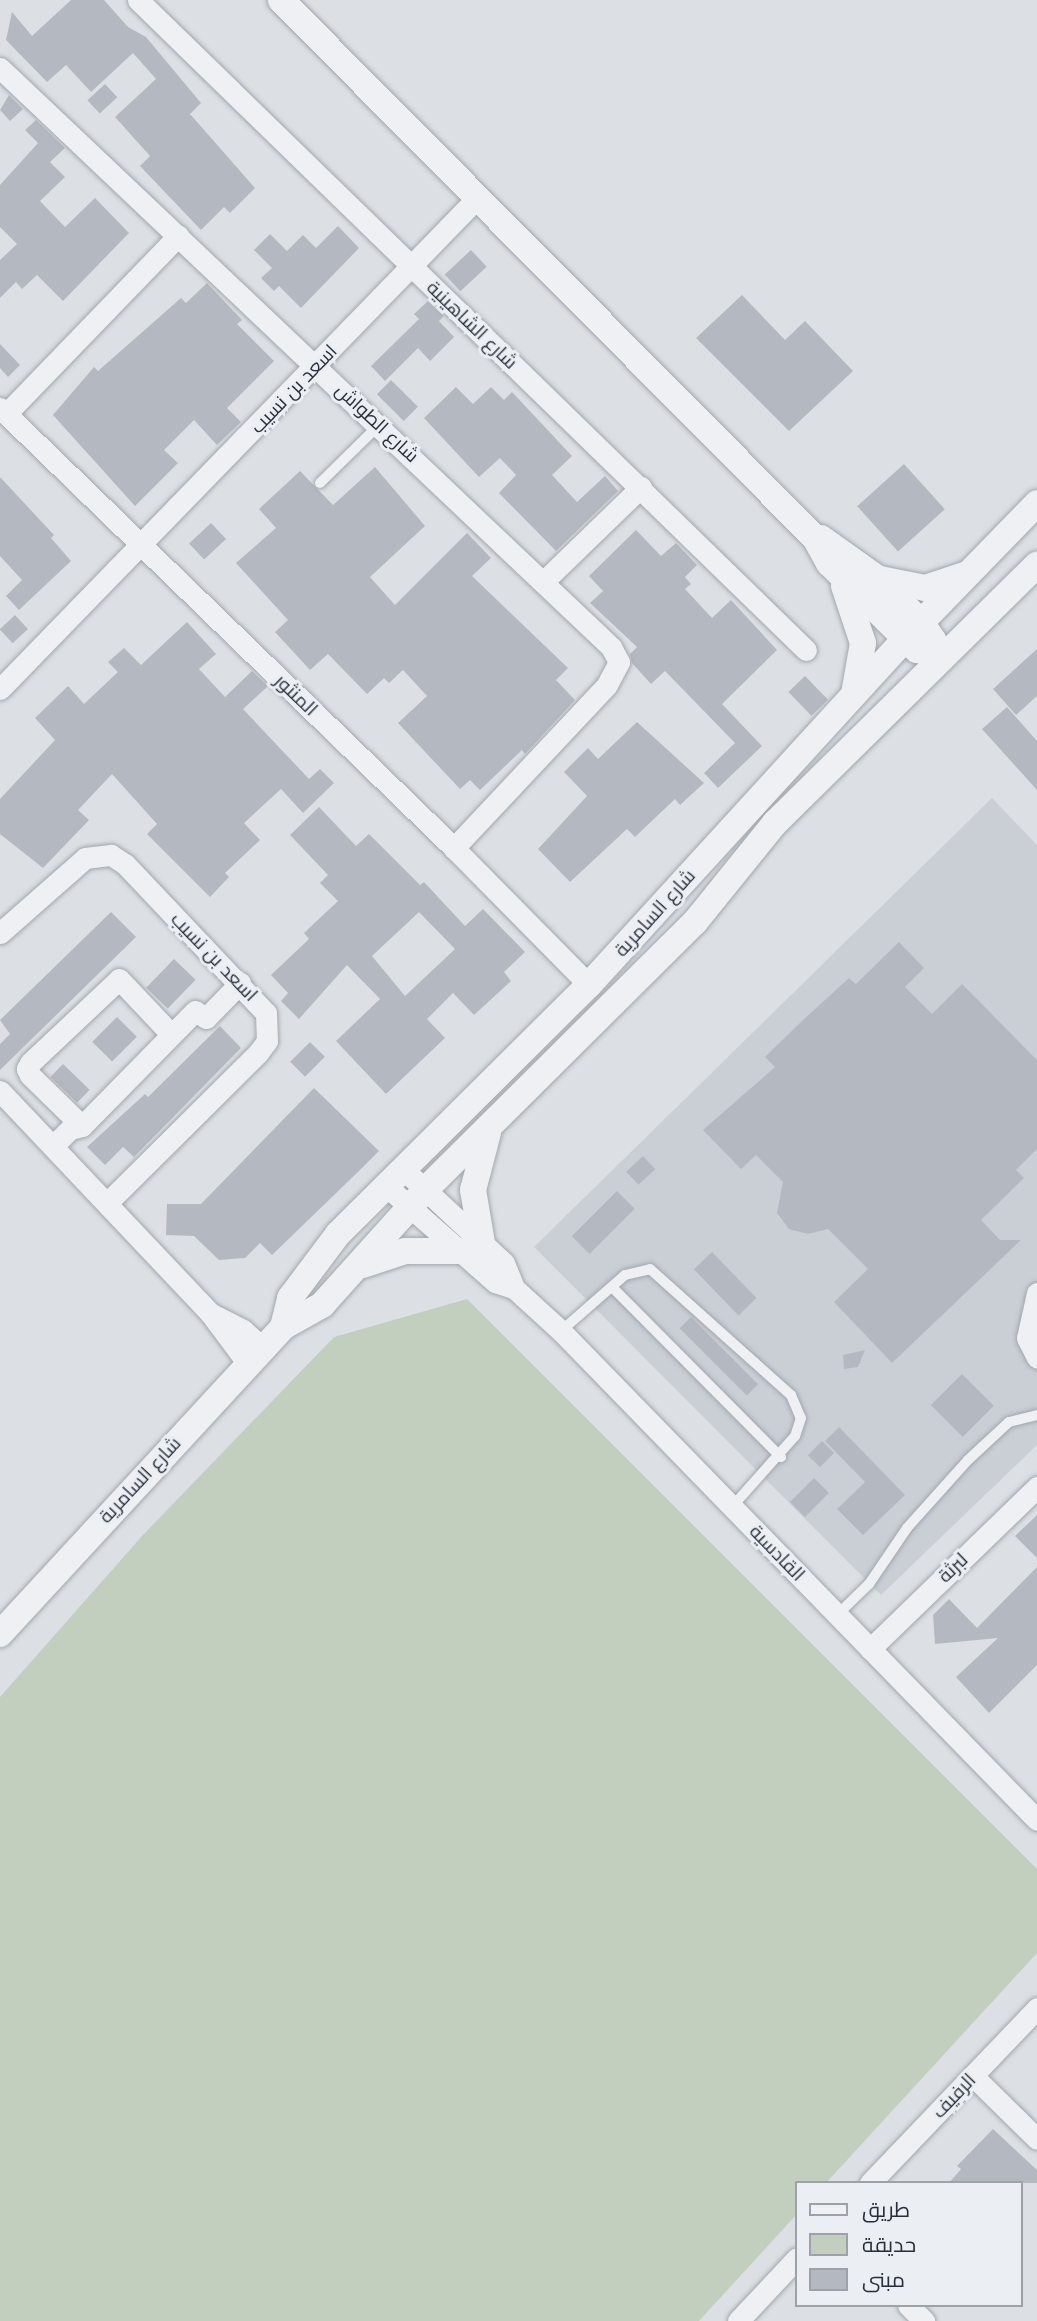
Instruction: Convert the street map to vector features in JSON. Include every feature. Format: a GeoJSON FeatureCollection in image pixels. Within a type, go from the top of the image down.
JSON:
{"type":"FeatureCollection","features":[{"type":"Feature","properties":{"kind":"street","name":"شارع الشاهينية"},"geometry":{"type":"LineString","coordinates":[[138,0],[806,650]]}},
{"type":"Feature","properties":{"kind":"street"},"geometry":{"type":"LineString","coordinates":[[281,0],[476,200],[815,538],[828,541],[877,578],[913,631]]}},
{"type":"Feature","properties":{"kind":"street","name":"شارع الطواش"},"geometry":{"type":"LineString","coordinates":[[0,68],[611,647],[619,662],[615,672],[454,848]]}},
{"type":"Feature","properties":{"kind":"street","name":"اسعد بن نسيب"},"geometry":{"type":"LineString","coordinates":[[0,690],[476,200]]}},
{"type":"Feature","properties":{"kind":"street"},"geometry":{"type":"LineString","coordinates":[[3,411],[177,236]]}},
{"type":"Feature","properties":{"kind":"street","name":"المنثور"},"geometry":{"type":"LineString","coordinates":[[3,411],[454,848],[589,985]]}},
{"type":"Feature","properties":{"kind":"street"},"geometry":{"type":"LineString","coordinates":[[544,581],[641,487]]}},
{"type":"Feature","properties":{"kind":"street","name":"شارع السامرية"},"geometry":{"type":"LineString","coordinates":[[283,1327],[296,1287],[338,1234],[589,985],[913,631],[1037,503]]}},
{"type":"Feature","properties":{"kind":"street"},"geometry":{"type":"LineString","coordinates":[[815,538],[817,549],[840,575],[913,631],[933,640],[937,663]]}},
{"type":"Feature","properties":{"kind":"street","name":"شارع السامرية"},"geometry":{"type":"LineString","coordinates":[[0,1634],[283,1327],[313,1312],[355,1270],[418,1198],[678,939],[757,842],[1037,565]]}},
{"type":"Feature","properties":{"kind":"street"},"geometry":{"type":"LineString","coordinates":[[877,578],[930,588],[975,570]]}},
{"type":"Feature","properties":{"kind":"street"},"geometry":{"type":"LineString","coordinates":[[840,575],[863,643],[854,695]]}},
{"type":"Feature","properties":{"kind":"street","name":"اسعد بن نسيب"},"geometry":{"type":"LineString","coordinates":[[1,935],[85,858],[111,855],[240,983],[266,1013],[267,1041],[108,1202]]}},
{"type":"Feature","properties":{"kind":"street"},"geometry":{"type":"LineString","coordinates":[[82,1126],[30,1075],[30,1063],[119,979],[171,1034]]}},
{"type":"Feature","properties":{"kind":"street"},"geometry":{"type":"LineString","coordinates":[[53,1146],[70,1129],[82,1126],[195,1011],[206,1018],[240,983]]}},
{"type":"Feature","properties":{"kind":"street"},"geometry":{"type":"LineString","coordinates":[[0,1091],[108,1202],[210,1313],[243,1330],[256,1356]]}},
{"type":"Feature","properties":{"kind":"street"},"geometry":{"type":"LineString","coordinates":[[355,1270],[370,1260],[405,1251],[471,1247],[474,1172],[494,1122]]}},
{"type":"Feature","properties":{"kind":"street","name":"القادسية"},"geometry":{"type":"LineString","coordinates":[[394,1177],[471,1247],[495,1282],[514,1288],[561,1331],[1037,1820]]}},
{"type":"Feature","properties":{"kind":"street"},"geometry":{"type":"LineString","coordinates":[[1037,1293],[1027,1338],[1037,1358]]}},
{"type":"Feature","properties":{"kind":"street","name":"لبرثة"},"geometry":{"type":"LineString","coordinates":[[870,1649],[1037,1487]]}},
{"type":"Feature","properties":{"kind":"street","name":"الرفيف"},"geometry":{"type":"LineString","coordinates":[[872,2181],[1037,2008]]}},
{"type":"Feature","properties":{"kind":"street"},"geometry":{"type":"LineString","coordinates":[[974,2077],[1037,2139]]}},
{"type":"Feature","properties":{"kind":"street"},"geometry":{"type":"LineString","coordinates":[[737,2321],[796,2259]]}},
{"type":"Feature","properties":{"kind":"street"},"geometry":{"type":"LineString","coordinates":[[910,2307],[924,2321]]}},
{"type":"Feature","properties":{"kind":"lane"},"geometry":{"type":"LineString","coordinates":[[320,483],[379,425]]}},
{"type":"Feature","properties":{"kind":"lane"},"geometry":{"type":"LineString","coordinates":[[561,1331],[625,1275],[650,1269],[791,1395],[801,1418],[781,1457],[732,1507]]}},
{"type":"Feature","properties":{"kind":"lane"},"geometry":{"type":"LineString","coordinates":[[612,1287],[781,1457]]}},
{"type":"Feature","properties":{"kind":"lane"},"geometry":{"type":"LineString","coordinates":[[837,1615],[869,1584],[907,1528],[968,1460],[1009,1422],[1037,1415]]}},
{"type":"Feature","properties":{"kind":"shaded area"},"geometry":{"type":"Polygon","coordinates":[[[992,798],[1037,845],[1037,1445],[881,1595],[534,1247],[992,798]]]}},
{"type":"Feature","properties":{"kind":"green space"},"geometry":{"type":"Polygon","coordinates":[[[467,1299],[1037,1869],[1037,1953],[828,2181],[796,2181],[796,2215],[699,2321],[0,2321],[0,1697],[142,1536],[334,1337],[467,1299]]]}},
{"type":"Feature","properties":{"kind":"building"},"geometry":{"type":"Polygon","coordinates":[[[71,0],[104,0],[128,27],[146,37],[201,103],[190,114],[255,188],[230,213],[224,207],[201,230],[140,166],[150,156],[115,117],[156,79],[133,53],[91,92],[66,65],[47,82],[6,40],[12,12],[32,36],[71,0]]]}},
{"type":"Feature","properties":{"kind":"building"},"geometry":{"type":"Polygon","coordinates":[[[105,84],[117,97],[100,114],[87,100],[105,84]]]}},
{"type":"Feature","properties":{"kind":"building"},"geometry":{"type":"Polygon","coordinates":[[[9,95],[23,109],[10,121],[0,110],[9,95]]]}},
{"type":"Feature","properties":{"kind":"building"},"geometry":{"type":"Polygon","coordinates":[[[36,120],[65,148],[50,162],[65,177],[40,201],[65,227],[95,198],[129,233],[63,301],[37,275],[22,289],[16,282],[0,298],[0,260],[17,244],[0,227],[0,185],[38,143],[25,130],[36,120]]]}},
{"type":"Feature","properties":{"kind":"building"},"geometry":{"type":"Polygon","coordinates":[[[338,226],[359,248],[301,308],[279,286],[274,291],[261,278],[272,268],[254,250],[270,234],[287,251],[303,235],[316,248],[338,226]]]}},
{"type":"Feature","properties":{"kind":"building"},"geometry":{"type":"Polygon","coordinates":[[[471,250],[487,267],[460,291],[445,275],[471,250]]]}},
{"type":"Feature","properties":{"kind":"building"},"geometry":{"type":"Polygon","coordinates":[[[207,283],[242,320],[237,324],[274,361],[227,408],[241,422],[217,445],[194,420],[164,450],[178,463],[135,506],[53,415],[94,367],[98,371],[181,298],[186,303],[207,283]]]}},
{"type":"Feature","properties":{"kind":"building"},"geometry":{"type":"Polygon","coordinates":[[[742,295],[785,340],[805,321],[853,371],[789,431],[696,338],[742,295]]]}},
{"type":"Feature","properties":{"kind":"building"},"geometry":{"type":"Polygon","coordinates":[[[428,301],[444,316],[439,321],[454,337],[430,361],[418,348],[385,381],[371,366],[419,319],[414,314],[428,301]]]}},
{"type":"Feature","properties":{"kind":"building"},"geometry":{"type":"Polygon","coordinates":[[[0,344],[20,365],[8,377],[0,368],[0,344]]]}},
{"type":"Feature","properties":{"kind":"building"},"geometry":{"type":"Polygon","coordinates":[[[391,380],[418,407],[404,421],[377,394],[391,380]]]}},
{"type":"Feature","properties":{"kind":"building"},"geometry":{"type":"Polygon","coordinates":[[[456,387],[473,404],[491,387],[504,400],[512,392],[572,456],[552,475],[577,502],[605,476],[618,491],[556,551],[499,493],[516,475],[500,458],[479,477],[424,418],[456,387]]]}},
{"type":"Feature","properties":{"kind":"building"},"geometry":{"type":"Polygon","coordinates":[[[904,464],[945,509],[898,551],[857,506],[904,464]]]}},
{"type":"Feature","properties":{"kind":"building"},"geometry":{"type":"Polygon","coordinates":[[[375,467],[425,526],[370,577],[395,605],[467,533],[491,558],[472,576],[568,668],[556,680],[575,700],[525,754],[522,750],[480,790],[470,780],[460,789],[398,723],[427,696],[403,670],[389,683],[384,678],[367,694],[328,654],[310,670],[275,632],[288,620],[236,563],[276,528],[259,509],[300,471],[333,505],[375,467]]]}},
{"type":"Feature","properties":{"kind":"building"},"geometry":{"type":"Polygon","coordinates":[[[0,477],[54,535],[51,538],[71,561],[19,610],[6,596],[22,580],[0,556],[0,477]]]}},
{"type":"Feature","properties":{"kind":"building"},"geometry":{"type":"Polygon","coordinates":[[[211,523],[226,539],[204,560],[189,543],[211,523]]]}},
{"type":"Feature","properties":{"kind":"building"},"geometry":{"type":"Polygon","coordinates":[[[636,530],[661,556],[676,543],[697,565],[685,577],[691,584],[685,589],[712,618],[731,600],[777,650],[722,704],[762,746],[718,788],[704,773],[735,743],[665,671],[651,684],[632,663],[630,654],[637,647],[590,603],[603,591],[589,576],[636,530]]]}},
{"type":"Feature","properties":{"kind":"building"},"geometry":{"type":"Polygon","coordinates":[[[15,615],[28,629],[13,643],[0,629],[15,615]]]}},
{"type":"Feature","properties":{"kind":"building"},"geometry":{"type":"Polygon","coordinates":[[[187,622],[216,654],[199,669],[225,697],[252,671],[268,686],[243,709],[309,779],[320,769],[334,783],[303,813],[281,789],[244,823],[260,840],[225,873],[229,877],[210,897],[147,834],[157,824],[112,774],[78,810],[89,820],[43,868],[0,834],[0,799],[55,740],[35,718],[68,686],[84,704],[118,672],[108,662],[124,648],[141,665],[187,622]]]}},
{"type":"Feature","properties":{"kind":"building"},"geometry":{"type":"Polygon","coordinates":[[[1037,649],[1037,696],[1016,715],[993,689],[1037,649]]]}},
{"type":"Feature","properties":{"kind":"building"},"geometry":{"type":"Polygon","coordinates":[[[805,676],[828,700],[811,716],[788,692],[805,676]]]}},
{"type":"Feature","properties":{"kind":"building"},"geometry":{"type":"Polygon","coordinates":[[[1007,707],[1037,741],[1037,790],[982,729],[1007,707]]]}},
{"type":"Feature","properties":{"kind":"building"},"geometry":{"type":"Polygon","coordinates":[[[637,722],[704,783],[680,805],[675,799],[635,837],[627,829],[570,882],[538,849],[587,796],[564,772],[588,748],[598,759],[637,722]]]}},
{"type":"Feature","properties":{"kind":"building"},"geometry":{"type":"Polygon","coordinates":[[[319,807],[356,846],[369,834],[420,885],[424,882],[465,926],[483,909],[525,952],[504,972],[511,981],[474,1015],[453,993],[427,1019],[445,1038],[386,1094],[336,1041],[380,999],[347,965],[299,1019],[281,1001],[288,993],[271,975],[309,939],[304,933],[338,901],[320,883],[328,875],[290,835],[319,807]],[[419,912],[372,956],[405,996],[455,949],[419,912]]]}},
{"type":"Feature","properties":{"kind":"building"},"geometry":{"type":"Polygon","coordinates":[[[111,912],[136,937],[0,1070],[0,1044],[10,1034],[0,1020],[111,912]]]}},
{"type":"Feature","properties":{"kind":"building"},"geometry":{"type":"Polygon","coordinates":[[[899,942],[924,968],[905,987],[932,1014],[962,984],[1037,1060],[1037,1149],[1016,1170],[1024,1178],[981,1220],[1000,1240],[1021,1240],[892,1363],[834,1302],[868,1269],[828,1229],[808,1234],[789,1229],[777,1213],[783,1182],[756,1155],[741,1169],[703,1130],[775,1067],[765,1057],[802,1021],[849,978],[856,984],[899,942]]]}},
{"type":"Feature","properties":{"kind":"building"},"geometry":{"type":"Polygon","coordinates":[[[174,959],[196,980],[168,1009],[146,988],[174,959]]]}},
{"type":"Feature","properties":{"kind":"building"},"geometry":{"type":"Polygon","coordinates":[[[117,1017],[137,1037],[112,1062],[92,1042],[117,1017]]]}},
{"type":"Feature","properties":{"kind":"building"},"geometry":{"type":"Polygon","coordinates":[[[220,1026],[241,1048],[134,1157],[123,1147],[105,1165],[87,1147],[145,1094],[148,1097],[220,1026]]]}},
{"type":"Feature","properties":{"kind":"building"},"geometry":{"type":"Polygon","coordinates":[[[310,1042],[325,1057],[305,1077],[290,1062],[310,1042]]]}},
{"type":"Feature","properties":{"kind":"building"},"geometry":{"type":"Polygon","coordinates":[[[63,1064],[90,1090],[77,1103],[50,1077],[63,1064]]]}},
{"type":"Feature","properties":{"kind":"building"},"geometry":{"type":"Polygon","coordinates":[[[314,1088],[379,1151],[361,1169],[272,1255],[260,1243],[245,1258],[219,1260],[194,1236],[166,1235],[167,1204],[201,1204],[314,1088]]]}},
{"type":"Feature","properties":{"kind":"building"},"geometry":{"type":"Polygon","coordinates":[[[643,1156],[655,1169],[638,1185],[626,1172],[643,1156]]]}},
{"type":"Feature","properties":{"kind":"building"},"geometry":{"type":"Polygon","coordinates":[[[617,1191],[635,1209],[589,1254],[572,1236],[617,1191]]]}},
{"type":"Feature","properties":{"kind":"building"},"geometry":{"type":"Polygon","coordinates":[[[712,1252],[756,1298],[738,1315],[694,1269],[712,1252]]]}},
{"type":"Feature","properties":{"kind":"building"},"geometry":{"type":"Polygon","coordinates":[[[691,1317],[758,1384],[747,1395],[680,1328],[691,1317]]]}},
{"type":"Feature","properties":{"kind":"building"},"geometry":{"type":"Polygon","coordinates":[[[865,1350],[858,1367],[844,1369],[843,1355],[865,1350]]]}},
{"type":"Feature","properties":{"kind":"building"},"geometry":{"type":"Polygon","coordinates":[[[962,1374],[994,1406],[963,1437],[931,1405],[962,1374]]]}},
{"type":"Feature","properties":{"kind":"building"},"geometry":{"type":"Polygon","coordinates":[[[839,1427],[905,1495],[863,1535],[837,1509],[865,1482],[825,1441],[839,1427]]]}},
{"type":"Feature","properties":{"kind":"building"},"geometry":{"type":"Polygon","coordinates":[[[822,1441],[834,1453],[820,1467],[808,1455],[822,1441]]]}},
{"type":"Feature","properties":{"kind":"building"},"geometry":{"type":"Polygon","coordinates":[[[814,1478],[829,1493],[805,1517],[790,1502],[814,1478]]]}},
{"type":"Feature","properties":{"kind":"building"},"geometry":{"type":"Polygon","coordinates":[[[1037,1515],[1037,1558],[1015,1536],[1037,1515]]]}},
{"type":"Feature","properties":{"kind":"building"},"geometry":{"type":"Polygon","coordinates":[[[1037,1567],[1037,1665],[989,1713],[956,1677],[998,1638],[935,1644],[933,1615],[949,1599],[977,1628],[1037,1567]]]}},
{"type":"Feature","properties":{"kind":"building"},"geometry":{"type":"Polygon","coordinates":[[[993,2129],[1037,2170],[1037,2183],[951,2181],[961,2169],[957,2166],[993,2129]]]}}]}
